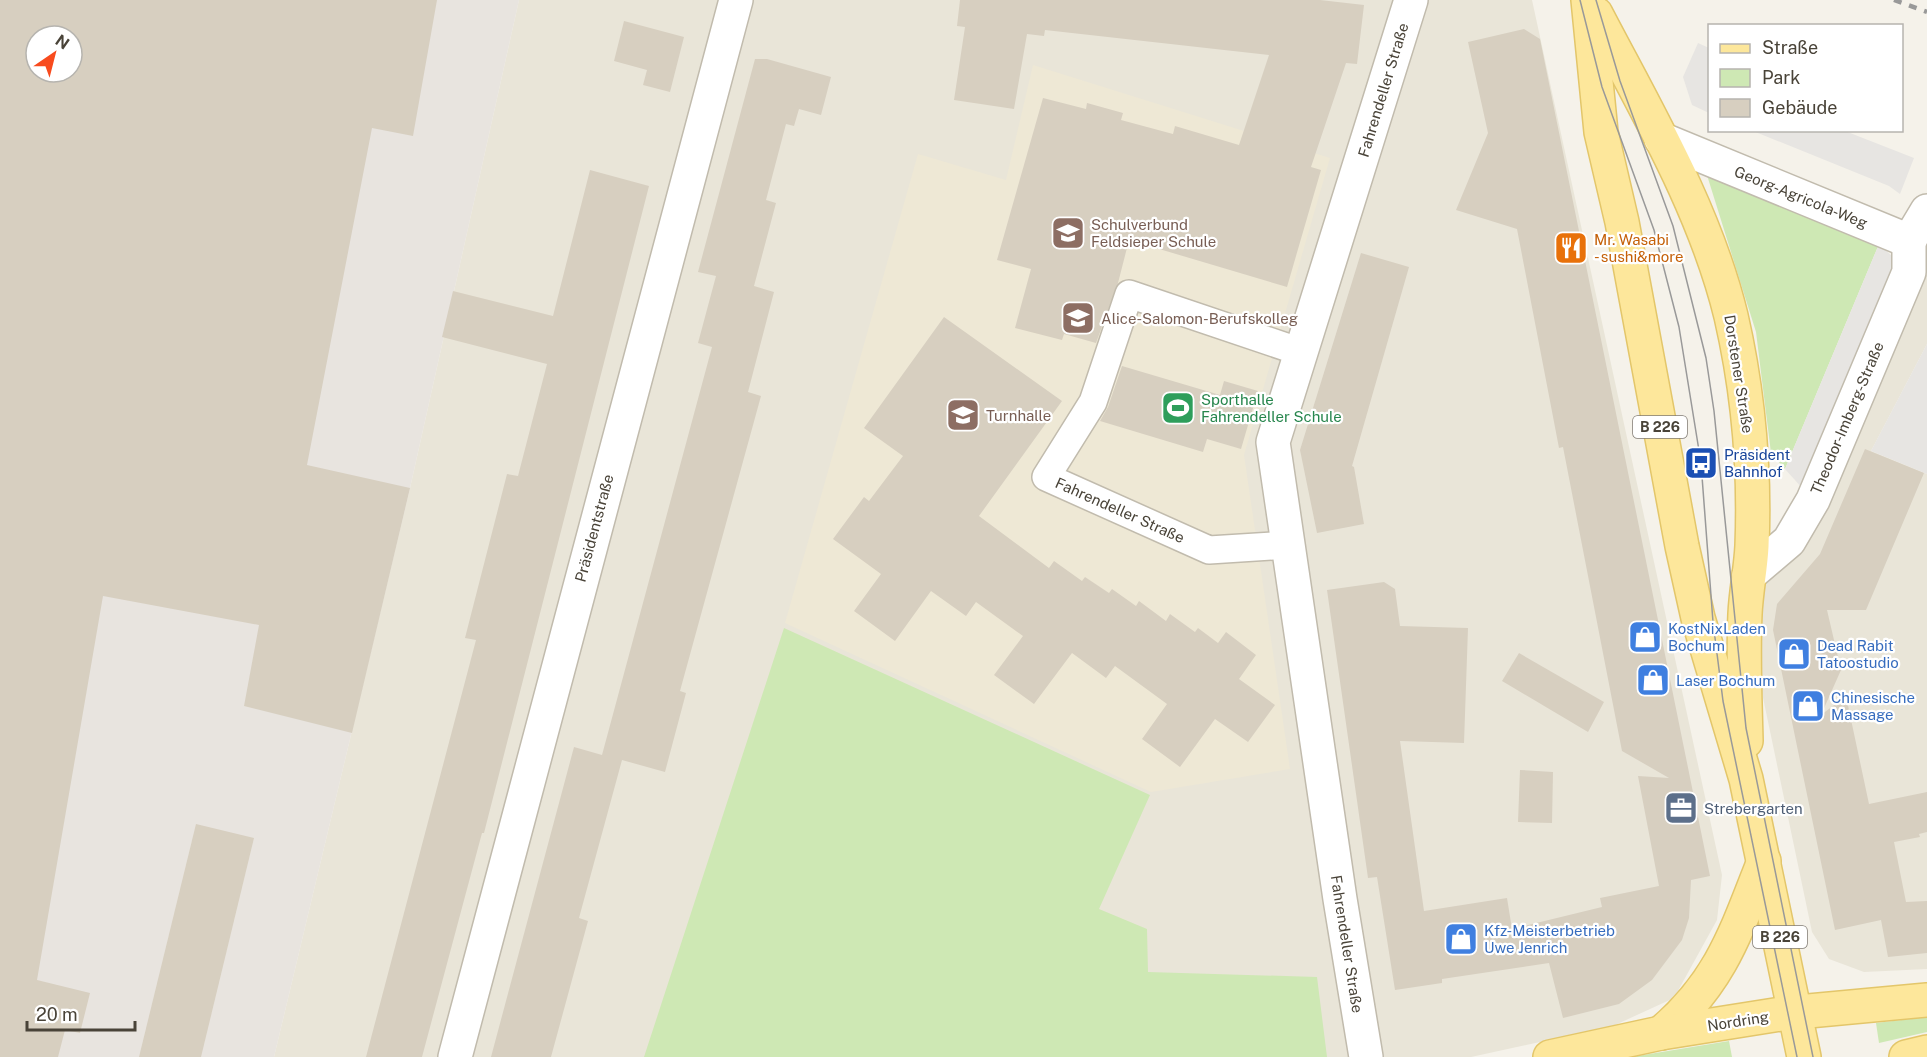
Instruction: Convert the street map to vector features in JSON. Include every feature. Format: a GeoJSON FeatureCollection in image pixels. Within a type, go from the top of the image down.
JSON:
{"type":"FeatureCollection","features":[{"type":"Feature","properties":{"kind":"main road","name":"Dorstener Straße"},"geometry":{"type":"LineString","coordinates":[[1588,0],[1661,139],[1709,246],[1731,315],[1750,448],[1752,533],[1744,646],[1746,778]]}},
{"type":"Feature","properties":{"kind":"main road","name":"Dorstener Straße"},"geometry":{"type":"LineString","coordinates":[[1588,0],[1601,132],[1622,222],[1682,546],[1698,618],[1746,778],[1804,1057]]}},
{"type":"Feature","properties":{"kind":"main road","name":"B 226"},"geometry":{"type":"LineString","coordinates":[[1661,1033],[1699,996],[1719,968],[1737,930],[1764,861]]}},
{"type":"Feature","properties":{"kind":"main road","name":"Nordring"},"geometry":{"type":"LineString","coordinates":[[1550,1057],[1661,1033],[1795,1013],[1927,1000]]}},
{"type":"Feature","properties":{"kind":"main road"},"geometry":{"type":"LineString","coordinates":[[1906,1057],[1927,1052]]}},
{"type":"Feature","properties":{"kind":"street","name":"Präsidentstraße"},"geometry":{"type":"LineString","coordinates":[[455,1057],[736,0]]}},
{"type":"Feature","properties":{"kind":"street","name":"Fahrendeller Straße"},"geometry":{"type":"LineString","coordinates":[[1366,1057],[1340,899],[1273,442],[1411,0]]}},
{"type":"Feature","properties":{"kind":"street","name":"Georg-Agricola-Weg"},"geometry":{"type":"LineString","coordinates":[[1661,139],[1909,241]]}},
{"type":"Feature","properties":{"kind":"street"},"geometry":{"type":"LineString","coordinates":[[1909,241],[1927,211]]}},
{"type":"Feature","properties":{"kind":"street","name":"Theodor-Imberg-Straße"},"geometry":{"type":"LineString","coordinates":[[1749,575],[1789,541],[1813,500],[1909,272],[1909,241]]}},
{"type":"Feature","properties":{"kind":"street","name":"Fahrendeller Straße"},"geometry":{"type":"LineString","coordinates":[[1288,545],[1209,550],[1046,477],[1093,402],[1130,294],[1301,352]]}},
{"type":"Feature","properties":{"kind":"shaded area"},"geometry":{"type":"Polygon","coordinates":[[[0,0],[519,0],[410,488],[274,1057],[0,1057],[0,0]]]}},
{"type":"Feature","properties":{"kind":"shaded area"},"geometry":{"type":"Polygon","coordinates":[[[519,0],[1532,0],[1722,875],[1717,920],[1674,998],[1613,1026],[1471,1057],[274,1057],[410,488],[519,0]]]}},
{"type":"Feature","properties":{"kind":"shaded area"},"geometry":{"type":"Polygon","coordinates":[[[1698,43],[1708,48],[1708,113],[1692,105],[1683,77],[1698,43]]]}},
{"type":"Feature","properties":{"kind":"shaded area","name":"Alice-Salomon-Berufskolleg"},"geometry":{"type":"Polygon","coordinates":[[[1033,65],[1330,158],[1244,455],[1290,769],[1151,792],[785,623],[918,154],[1006,180],[1033,65]]]}},
{"type":"Feature","properties":{"kind":"shaded area"},"geometry":{"type":"Polygon","coordinates":[[[1755,132],[1848,132],[1914,158],[1900,194],[1889,186],[1755,132]]]}},
{"type":"Feature","properties":{"kind":"shaded area"},"geometry":{"type":"Polygon","coordinates":[[[1927,240],[1927,344],[1871,451],[1927,474],[1927,969],[1864,972],[1829,959],[1812,932],[1752,645],[1771,544],[1784,531],[1927,240]]]}},
{"type":"Feature","properties":{"kind":"shaded area"},"geometry":{"type":"Polygon","coordinates":[[[1879,244],[1909,272],[1813,500],[1785,469],[1879,244]]]}},
{"type":"Feature","properties":{"kind":"shaded area"},"geometry":{"type":"Polygon","coordinates":[[[1927,344],[1927,474],[1871,451],[1927,344]]]}},
{"type":"Feature","properties":{"kind":"green space"},"geometry":{"type":"Polygon","coordinates":[[[1706,172],[1879,244],[1785,469],[1771,453],[1756,332],[1706,172]]]}},
{"type":"Feature","properties":{"kind":"green space"},"geometry":{"type":"Polygon","coordinates":[[[784,628],[1150,795],[1099,909],[1147,929],[1148,972],[1317,977],[1327,1057],[644,1057],[784,628]]]}},
{"type":"Feature","properties":{"kind":"green space"},"geometry":{"type":"Polygon","coordinates":[[[1927,1017],[1927,1032],[1879,1043],[1876,1023],[1927,1017]]]}},
{"type":"Feature","properties":{"kind":"green space"},"geometry":{"type":"Polygon","coordinates":[[[1729,1041],[1732,1057],[1631,1057],[1729,1041]]]}},
{"type":"Feature","properties":{"kind":"building"},"geometry":{"type":"Polygon","coordinates":[[[0,0],[437,0],[413,136],[372,128],[307,465],[410,488],[352,733],[244,706],[259,625],[103,596],[37,980],[90,993],[80,1033],[65,1030],[58,1057],[0,1057],[0,0]]]}},
{"type":"Feature","properties":{"kind":"building"},"geometry":{"type":"Polygon","coordinates":[[[960,0],[1320,0],[1364,5],[1357,64],[1346,63],[1311,167],[1321,170],[1287,287],[1129,240],[1118,283],[1096,343],[1064,334],[1062,340],[1015,328],[1031,269],[997,260],[1043,98],[1086,109],[1087,103],[1123,113],[1121,120],[1173,134],[1175,126],[1239,145],[1269,55],[1045,30],[1044,36],[1027,34],[1014,109],[954,100],[965,27],[957,26],[960,0]]]}},
{"type":"Feature","properties":{"kind":"building"},"geometry":{"type":"Polygon","coordinates":[[[624,21],[684,37],[670,92],[643,85],[647,70],[614,61],[624,21]]]}},
{"type":"Feature","properties":{"kind":"building"},"geometry":{"type":"Polygon","coordinates":[[[1524,29],[1540,39],[1710,876],[1691,880],[1689,918],[1682,940],[1652,980],[1619,1004],[1563,1018],[1549,963],[1442,979],[1442,983],[1395,990],[1377,877],[1368,878],[1327,590],[1384,582],[1395,589],[1400,626],[1468,628],[1464,743],[1400,741],[1424,911],[1507,898],[1512,929],[1602,907],[1600,898],[1659,886],[1638,776],[1669,778],[1622,751],[1563,447],[1559,448],[1517,229],[1456,210],[1488,133],[1468,42],[1524,29]]]}},
{"type":"Feature","properties":{"kind":"building"},"geometry":{"type":"Polygon","coordinates":[[[755,59],[767,59],[831,77],[821,115],[799,109],[794,126],[786,124],[766,200],[776,203],[754,286],[774,292],[748,392],[761,396],[680,691],[686,693],[665,772],[622,760],[579,918],[588,921],[551,1057],[491,1057],[574,747],[602,755],[712,347],[698,343],[716,276],[698,272],[755,59]]]}},
{"type":"Feature","properties":{"kind":"building"},"geometry":{"type":"Polygon","coordinates":[[[590,170],[649,186],[484,833],[482,833],[422,1057],[366,1057],[476,640],[465,638],[507,474],[518,476],[547,364],[442,337],[453,291],[553,316],[590,170]]]}},
{"type":"Feature","properties":{"kind":"building"},"geometry":{"type":"Polygon","coordinates":[[[1361,253],[1409,267],[1352,466],[1364,524],[1317,533],[1300,450],[1361,253]]]}},
{"type":"Feature","properties":{"kind":"building"},"geometry":{"type":"Polygon","coordinates":[[[944,317],[1062,401],[979,516],[1049,568],[1054,561],[1082,581],[1085,577],[1109,593],[1112,589],[1136,606],[1139,601],[1166,621],[1170,614],[1195,632],[1198,628],[1218,643],[1226,632],[1256,655],[1239,679],[1275,705],[1248,742],[1215,719],[1180,767],[1142,739],[1167,704],[1115,666],[1106,678],[1072,653],[1034,704],[994,675],[1023,636],[976,602],[966,616],[931,591],[895,641],[854,611],[881,574],[833,539],[864,497],[869,501],[903,456],[864,428],[944,317]]]}},
{"type":"Feature","properties":{"kind":"building","name":"Sporthalle Fahrendeller Schule"},"geometry":{"type":"Polygon","coordinates":[[[1122,366],[1220,395],[1224,381],[1258,391],[1241,449],[1207,439],[1203,452],[1100,421],[1108,407],[1122,366]]]}},
{"type":"Feature","properties":{"kind":"building"},"geometry":{"type":"Polygon","coordinates":[[[1865,449],[1924,473],[1866,610],[1827,610],[1841,670],[1821,715],[1846,696],[1869,804],[1927,792],[1927,832],[1919,834],[1920,837],[1894,842],[1906,902],[1927,901],[1927,953],[1888,957],[1881,920],[1835,930],[1773,630],[1777,604],[1820,554],[1865,449]]]}},
{"type":"Feature","properties":{"kind":"building"},"geometry":{"type":"Polygon","coordinates":[[[1519,653],[1604,702],[1588,732],[1502,681],[1519,653]]]}},
{"type":"Feature","properties":{"kind":"building"},"geometry":{"type":"Polygon","coordinates":[[[1520,770],[1553,772],[1552,823],[1518,822],[1520,770]]]}},
{"type":"Feature","properties":{"kind":"building"},"geometry":{"type":"Polygon","coordinates":[[[196,824],[254,838],[201,1057],[139,1057],[196,824]]]}},
{"type":"Feature","properties":{"kind":"tram line"},"geometry":{"type":"LineString","coordinates":[[1580,0],[1602,87],[1654,230],[1679,327],[1701,463],[1713,622],[1723,701],[1797,1057]]}},
{"type":"Feature","properties":{"kind":"tram line"},"geometry":{"type":"LineString","coordinates":[[1596,0],[1620,81],[1673,226],[1706,358],[1714,411],[1746,728],[1813,1057]]}},
{"type":"Feature","properties":{"kind":"railway"},"geometry":{"type":"LineString","coordinates":[[1894,0],[1927,12]]}},
{"type":"Feature","properties":{"kind":"place","name":"Schulverbund Feldsieper Schule"},"geometry":{"type":"Point","coordinates":[1068,233]}},
{"type":"Feature","properties":{"kind":"place","name":"Mr. Wasabi - sushi&more"},"geometry":{"type":"Point","coordinates":[1571,248]}},
{"type":"Feature","properties":{"kind":"place","name":"Alice-Salomon-Berufskolleg"},"geometry":{"type":"Point","coordinates":[1078,318]}},
{"type":"Feature","properties":{"kind":"place","name":"Sporthalle Fahrendeller Schule"},"geometry":{"type":"Point","coordinates":[1178,408]}},
{"type":"Feature","properties":{"kind":"place","name":"Turnhalle"},"geometry":{"type":"Point","coordinates":[963,415]}},
{"type":"Feature","properties":{"kind":"place","name":"Präsident Bahnhof"},"geometry":{"type":"Point","coordinates":[1701,463]}},
{"type":"Feature","properties":{"kind":"place","name":"KostNixLaden Bochum"},"geometry":{"type":"Point","coordinates":[1645,637]}},
{"type":"Feature","properties":{"kind":"place","name":"Dead Rabit Tatoostudio"},"geometry":{"type":"Point","coordinates":[1794,654]}},
{"type":"Feature","properties":{"kind":"place","name":"Laser Bochum"},"geometry":{"type":"Point","coordinates":[1653,680]}},
{"type":"Feature","properties":{"kind":"place","name":"Chinesische Massage"},"geometry":{"type":"Point","coordinates":[1808,706]}},
{"type":"Feature","properties":{"kind":"place","name":"Strebergarten"},"geometry":{"type":"Point","coordinates":[1681,808]}},
{"type":"Feature","properties":{"kind":"place","name":"Kfz-Meisterbetrieb Uwe Jenrich"},"geometry":{"type":"Point","coordinates":[1461,939]}}]}
